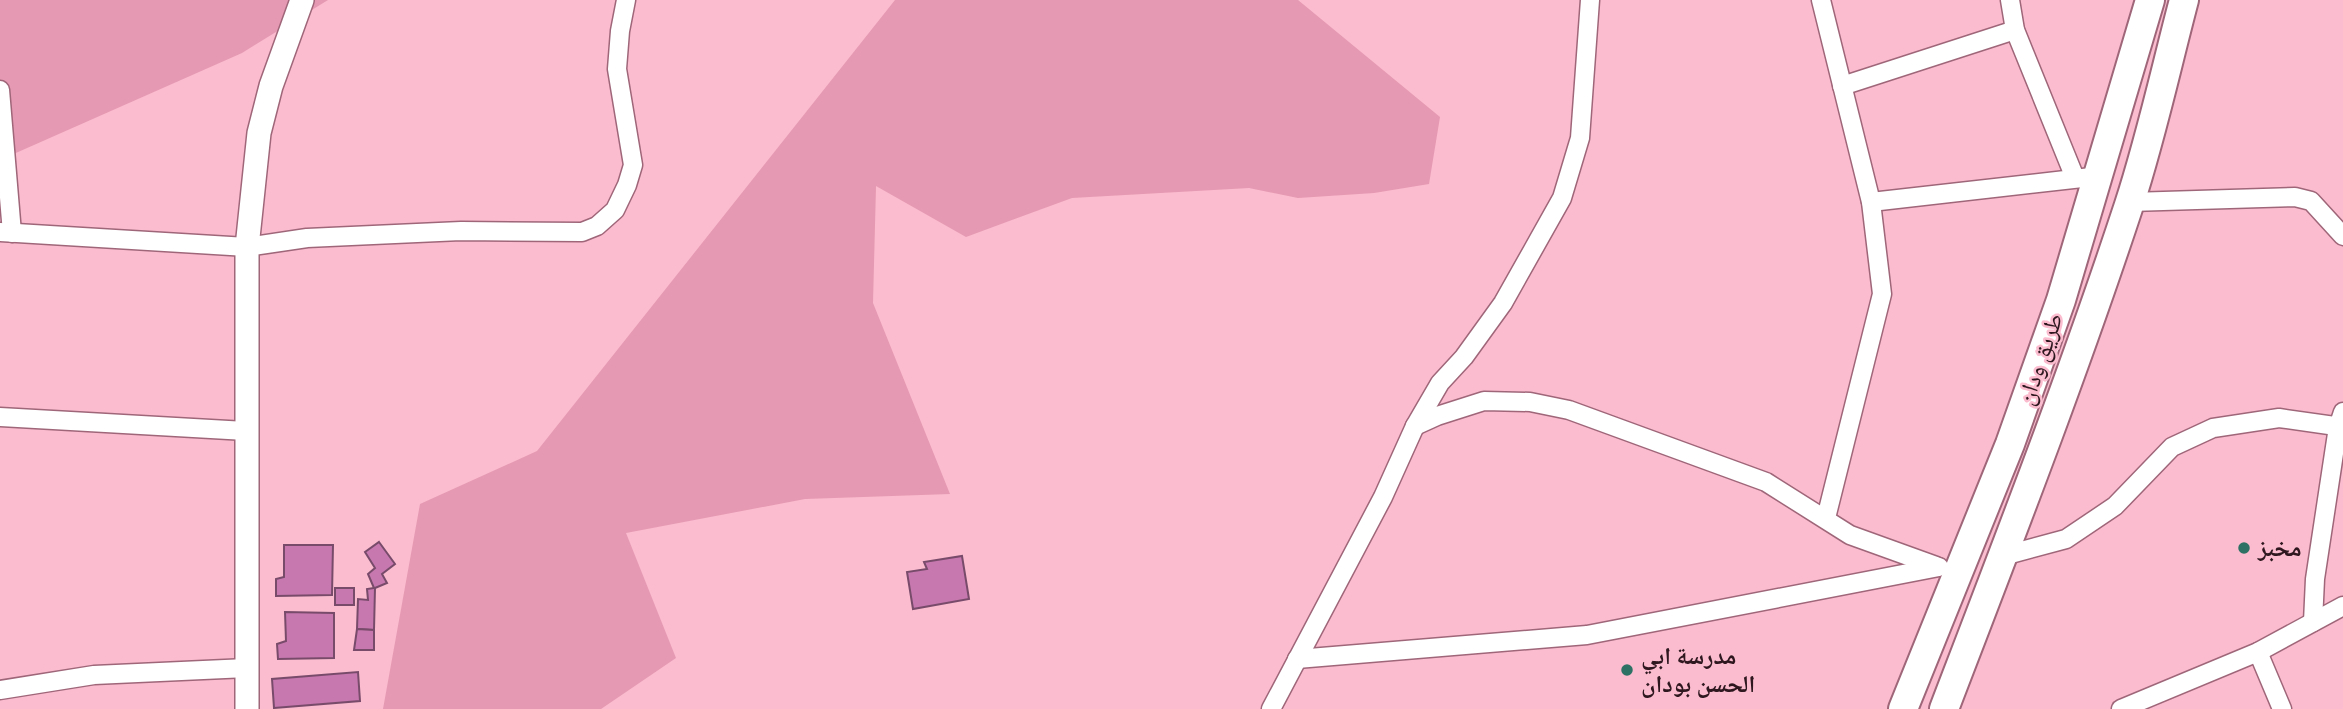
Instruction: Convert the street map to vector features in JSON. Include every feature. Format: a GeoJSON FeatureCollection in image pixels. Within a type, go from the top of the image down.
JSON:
{"type":"FeatureCollection","features":[{"type":"Feature","properties":{"kind":"main road","name":"طريق ودان"},"geometry":{"type":"LineString","coordinates":[[1903,709],[1950,570],[2010,444],[2057,313],[2087,177],[2150,0]]}},
{"type":"Feature","properties":{"kind":"main road","name":"طريق ودان"},"geometry":{"type":"LineString","coordinates":[[1944,709],[2089,323],[2130,202],[2184,0]]}},
{"type":"Feature","properties":{"kind":"street"},"geometry":{"type":"LineString","coordinates":[[247,709],[247,247],[259,133],[271,86],[302,0]]}},
{"type":"Feature","properties":{"kind":"street"},"geometry":{"type":"LineString","coordinates":[[0,90],[6,233],[247,247],[307,238],[461,231],[582,232],[597,226],[615,210],[628,185],[633,165],[617,69],[626,0]]}},
{"type":"Feature","properties":{"kind":"street"},"geometry":{"type":"LineString","coordinates":[[1270,709],[1383,497],[1415,426],[1440,383],[1464,357],[1503,303],[1562,198],[1580,138],[1590,0]]}},
{"type":"Feature","properties":{"kind":"street"},"geometry":{"type":"LineString","coordinates":[[1821,0],[1871,202],[1882,294],[1826,518]]}},
{"type":"Feature","properties":{"kind":"street"},"geometry":{"type":"LineString","coordinates":[[1871,202],[2087,177],[2015,30],[2010,0]]}},
{"type":"Feature","properties":{"kind":"street"},"geometry":{"type":"LineString","coordinates":[[1842,86],[2015,30]]}},
{"type":"Feature","properties":{"kind":"street"},"geometry":{"type":"LineString","coordinates":[[2130,202],[2295,197],[2311,201],[2343,236]]}},
{"type":"Feature","properties":{"kind":"street"},"geometry":{"type":"LineString","coordinates":[[1415,426],[1485,401],[1530,402],[1569,410],[1766,482],[1850,535],[1950,570]]}},
{"type":"Feature","properties":{"kind":"street"},"geometry":{"type":"LineString","coordinates":[[0,417],[246,431]]}},
{"type":"Feature","properties":{"kind":"street"},"geometry":{"type":"LineString","coordinates":[[2003,556],[2066,539],[2115,506],[2172,447],[2213,428],[2279,418],[2341,422],[2315,579],[2313,622]]}},
{"type":"Feature","properties":{"kind":"street"},"geometry":{"type":"LineString","coordinates":[[1297,659],[1587,635],[1950,570]]}},
{"type":"Feature","properties":{"kind":"street"},"geometry":{"type":"LineString","coordinates":[[2121,709],[2258,652],[2343,607]]}},
{"type":"Feature","properties":{"kind":"street"},"geometry":{"type":"LineString","coordinates":[[2258,652],[2282,709]]}},
{"type":"Feature","properties":{"kind":"street"},"geometry":{"type":"LineString","coordinates":[[0,690],[94,675],[247,668]]}},
{"type":"Feature","properties":{"kind":"shaded area"},"geometry":{"type":"Polygon","coordinates":[[[0,0],[328,0],[242,53],[0,160],[0,0]]]}},
{"type":"Feature","properties":{"kind":"shaded area"},"geometry":{"type":"Polygon","coordinates":[[[895,0],[1298,0],[1440,117],[1429,184],[1374,193],[1298,198],[1249,188],[1072,198],[966,237],[876,186],[873,303],[950,494],[805,499],[626,533],[676,658],[601,709],[383,709],[420,504],[537,451],[895,0]]]}},
{"type":"Feature","properties":{"kind":"building"},"geometry":{"type":"Polygon","coordinates":[[[379,542],[395,564],[382,574],[387,583],[375,588],[374,630],[357,629],[358,599],[368,600],[367,589],[374,588],[368,574],[375,568],[365,552],[379,542]]]}},
{"type":"Feature","properties":{"kind":"building"},"geometry":{"type":"Polygon","coordinates":[[[284,545],[333,545],[332,595],[276,596],[276,579],[284,577],[284,545]]]}},
{"type":"Feature","properties":{"kind":"building"},"geometry":{"type":"Polygon","coordinates":[[[962,556],[969,599],[913,609],[907,572],[927,569],[924,562],[962,556]]]}},
{"type":"Feature","properties":{"kind":"building"},"geometry":{"type":"Polygon","coordinates":[[[335,588],[354,588],[354,605],[335,605],[335,588]]]}},
{"type":"Feature","properties":{"kind":"building"},"geometry":{"type":"Polygon","coordinates":[[[285,612],[334,613],[334,658],[278,659],[277,644],[286,641],[285,612]]]}},
{"type":"Feature","properties":{"kind":"building"},"geometry":{"type":"Polygon","coordinates":[[[357,629],[374,630],[374,650],[354,650],[357,629]]]}},
{"type":"Feature","properties":{"kind":"building"},"geometry":{"type":"Polygon","coordinates":[[[358,672],[360,701],[274,708],[272,679],[358,672]]]}},
{"type":"Feature","properties":{"kind":"place","name":"مخبز"},"geometry":{"type":"Point","coordinates":[2244,548]}},
{"type":"Feature","properties":{"kind":"place","name":"مدرسة ابي الحسن بودان"},"geometry":{"type":"Point","coordinates":[1627,670]}}]}
